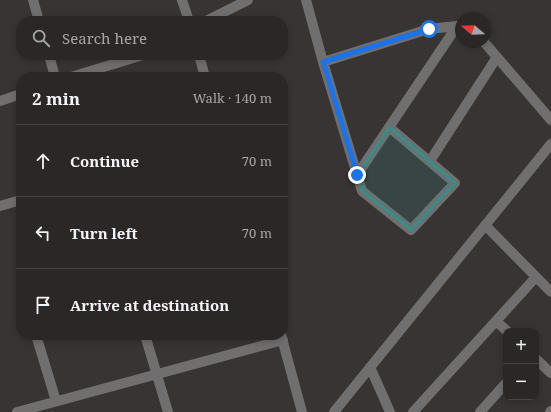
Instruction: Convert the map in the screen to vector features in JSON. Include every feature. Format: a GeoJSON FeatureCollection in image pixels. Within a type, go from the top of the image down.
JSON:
{"type":"FeatureCollection","features":[{"type":"Feature","properties":{"kind":"street"},"geometry":{"type":"LineString","coordinates":[[33,0],[38,16]]}},
{"type":"Feature","properties":{"kind":"street"},"geometry":{"type":"LineString","coordinates":[[182,0],[187,16]]}},
{"type":"Feature","properties":{"kind":"street"},"geometry":{"type":"LineString","coordinates":[[216,16],[248,0]]}},
{"type":"Feature","properties":{"kind":"street"},"geometry":{"type":"LineString","coordinates":[[306,0],[362,191],[411,230],[455,182],[389,127]]}},
{"type":"Feature","properties":{"kind":"street"},"geometry":{"type":"LineString","coordinates":[[323,62],[429,29],[455,27]]}},
{"type":"Feature","properties":{"kind":"street"},"geometry":{"type":"LineString","coordinates":[[357,175],[455,33]]}},
{"type":"Feature","properties":{"kind":"street"},"geometry":{"type":"LineString","coordinates":[[489,48],[551,120]]}},
{"type":"Feature","properties":{"kind":"street"},"geometry":{"type":"LineString","coordinates":[[430,161],[497,57]]}},
{"type":"Feature","properties":{"kind":"street"},"geometry":{"type":"LineString","coordinates":[[50,60],[54,72]]}},
{"type":"Feature","properties":{"kind":"street"},"geometry":{"type":"LineString","coordinates":[[87,72],[127,60]]}},
{"type":"Feature","properties":{"kind":"street"},"geometry":{"type":"LineString","coordinates":[[200,60],[204,72]]}},
{"type":"Feature","properties":{"kind":"street"},"geometry":{"type":"LineString","coordinates":[[0,101],[16,96]]}},
{"type":"Feature","properties":{"kind":"street"},"geometry":{"type":"LineString","coordinates":[[334,412],[551,144]]}},
{"type":"Feature","properties":{"kind":"street"},"geometry":{"type":"LineString","coordinates":[[0,206],[16,201]]}},
{"type":"Feature","properties":{"kind":"street"},"geometry":{"type":"LineString","coordinates":[[485,225],[551,292]]}},
{"type":"Feature","properties":{"kind":"street"},"geometry":{"type":"LineString","coordinates":[[413,412],[536,277]]}},
{"type":"Feature","properties":{"kind":"street"},"geometry":{"type":"LineString","coordinates":[[496,321],[504,328]]}},
{"type":"Feature","properties":{"kind":"street"},"geometry":{"type":"LineString","coordinates":[[38,340],[56,401]]}},
{"type":"Feature","properties":{"kind":"street"},"geometry":{"type":"LineString","coordinates":[[147,340],[168,412]]}},
{"type":"Feature","properties":{"kind":"street"},"geometry":{"type":"LineString","coordinates":[[17,412],[30,410],[56,401],[275,340]]}},
{"type":"Feature","properties":{"kind":"street"},"geometry":{"type":"LineString","coordinates":[[283,340],[302,412]]}},
{"type":"Feature","properties":{"kind":"street"},"geometry":{"type":"LineString","coordinates":[[539,362],[551,373]]}},
{"type":"Feature","properties":{"kind":"street"},"geometry":{"type":"LineString","coordinates":[[370,367],[390,412]]}},
{"type":"Feature","properties":{"kind":"street"},"geometry":{"type":"LineString","coordinates":[[480,412],[503,386]]}},
{"type":"Feature","properties":{"kind":"highlighted area"},"geometry":{"type":"Polygon","coordinates":[[[389,127],[455,183],[411,230],[362,191],[357,175],[389,127]]]}},
{"type":"Feature","properties":{"kind":"route"},"geometry":{"type":"LineString","coordinates":[[357,175],[323,62],[429,29]]}}]}
